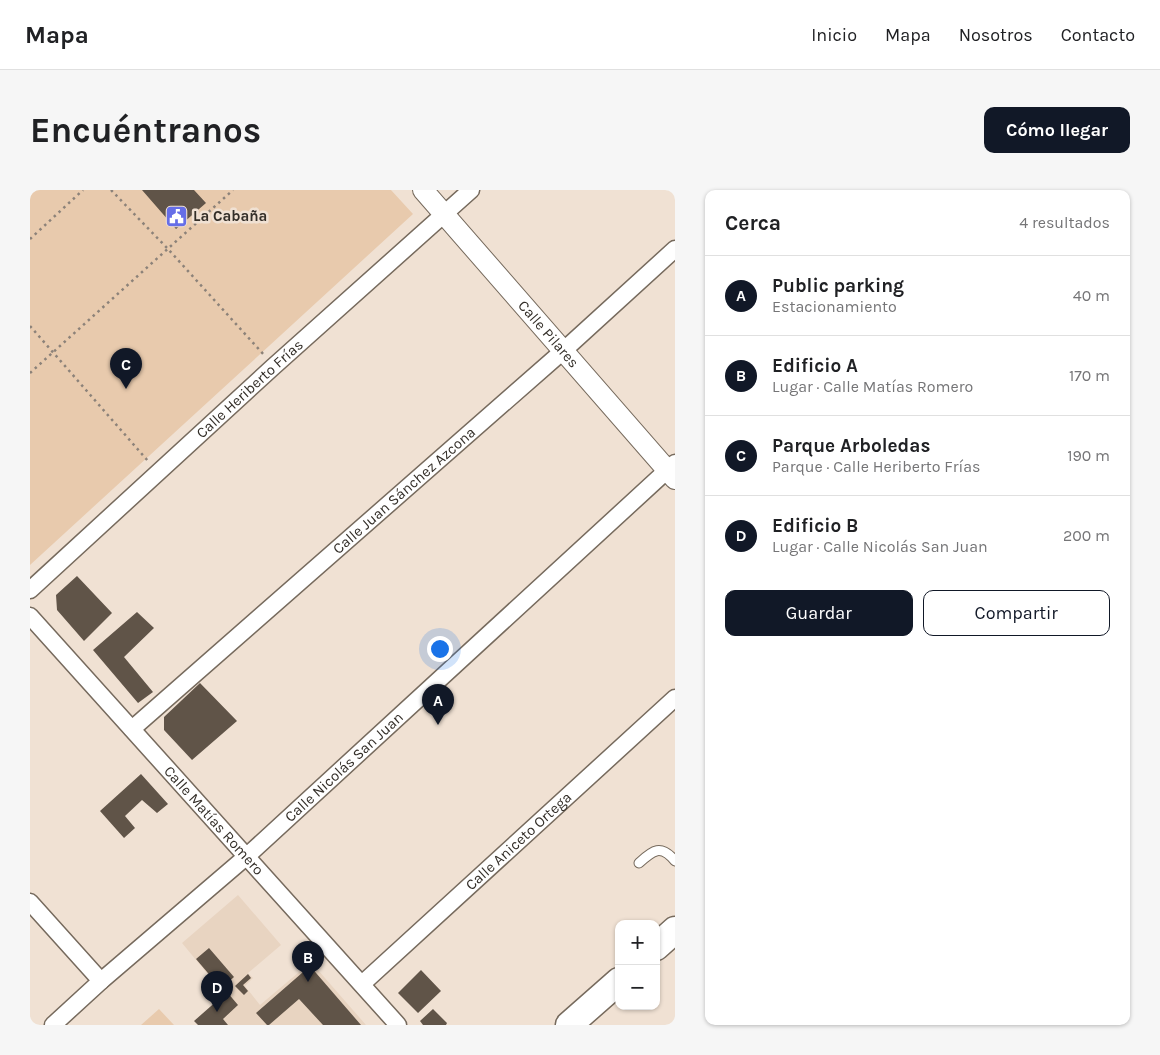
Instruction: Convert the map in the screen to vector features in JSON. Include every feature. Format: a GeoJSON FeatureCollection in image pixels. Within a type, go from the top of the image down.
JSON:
{"type":"FeatureCollection","features":[{"type":"Feature","properties":{"kind":"main road"},"geometry":{"type":"LineString","coordinates":[[660,943],[675,930]]}},
{"type":"Feature","properties":{"kind":"main road"},"geometry":{"type":"LineString","coordinates":[[569,1025],[615,985]]}},
{"type":"Feature","properties":{"kind":"street","name":"Calle Pilares"},"geometry":{"type":"LineString","coordinates":[[423,190],[563,351],[672,470]]}},
{"type":"Feature","properties":{"kind":"street","name":"Calle Heriberto Frías"},"geometry":{"type":"LineString","coordinates":[[30,590],[273,367],[471,190]]}},
{"type":"Feature","properties":{"kind":"street","name":"Calle Juan Sánchez Azcona"},"geometry":{"type":"LineString","coordinates":[[132,729],[563,351],[675,249]]}},
{"type":"Feature","properties":{"kind":"street","name":"Calle Nicolás San Juan"},"geometry":{"type":"LineString","coordinates":[[52,1025],[247,856],[672,470]]}},
{"type":"Feature","properties":{"kind":"street","name":"Calle Matías Romero"},"geometry":{"type":"LineString","coordinates":[[30,616],[398,1025]]}},
{"type":"Feature","properties":{"kind":"street","name":"Calle Aniceto Ortega"},"geometry":{"type":"LineString","coordinates":[[362,984],[675,698]]}},
{"type":"Feature","properties":{"kind":"street"},"geometry":{"type":"LineString","coordinates":[[30,902],[101,981]]}},
{"type":"Feature","properties":{"kind":"lane"},"geometry":{"type":"LineString","coordinates":[[639,863],[656,850],[664,851],[675,860]]}},
{"type":"Feature","properties":{"kind":"path"},"geometry":{"type":"LineString","coordinates":[[30,239],[83,190]]}},
{"type":"Feature","properties":{"kind":"path"},"geometry":{"type":"LineString","coordinates":[[111,190],[168,249],[273,367]]}},
{"type":"Feature","properties":{"kind":"path"},"geometry":{"type":"LineString","coordinates":[[30,373],[233,190]]}},
{"type":"Feature","properties":{"kind":"path"},"geometry":{"type":"LineString","coordinates":[[30,326],[159,473]]}},
{"type":"Feature","properties":{"kind":"shaded area"},"geometry":{"type":"Polygon","coordinates":[[[30,190],[391,190],[413,214],[30,565],[30,190]]]}},
{"type":"Feature","properties":{"kind":"shaded area"},"geometry":{"type":"Polygon","coordinates":[[[238,895],[281,945],[248,973],[253,978],[245,986],[260,1005],[311,962],[366,1025],[199,1025],[225,995],[182,943],[238,895]]]}},
{"type":"Feature","properties":{"kind":"shaded area"},"geometry":{"type":"Polygon","coordinates":[[[159,1009],[174,1025],[141,1025],[159,1009]]]}},
{"type":"Feature","properties":{"kind":"building","name":"La Cabaña"},"geometry":{"type":"Polygon","coordinates":[[[142,190],[194,190],[206,203],[176,229],[142,190]]]}},
{"type":"Feature","properties":{"kind":"building"},"geometry":{"type":"Polygon","coordinates":[[[77,576],[112,613],[84,641],[57,610],[56,595],[77,576]]]}},
{"type":"Feature","properties":{"kind":"building"},"geometry":{"type":"Polygon","coordinates":[[[137,612],[154,628],[124,657],[153,692],[138,703],[93,650],[137,612]]]}},
{"type":"Feature","properties":{"kind":"building"},"geometry":{"type":"Polygon","coordinates":[[[200,683],[237,721],[192,760],[164,730],[164,717],[200,683]]]}},
{"type":"Feature","properties":{"kind":"building"},"geometry":{"type":"Polygon","coordinates":[[[141,774],[168,804],[157,813],[142,800],[125,816],[135,828],[124,838],[100,811],[141,774]]]}},
{"type":"Feature","properties":{"kind":"building"},"geometry":{"type":"Polygon","coordinates":[[[209,948],[234,977],[224,986],[216,977],[213,979],[196,959],[209,948]]]}},
{"type":"Feature","properties":{"kind":"building"},"geometry":{"type":"Polygon","coordinates":[[[310,966],[361,1025],[323,1025],[299,999],[269,1025],[256,1013],[310,966]]]}},
{"type":"Feature","properties":{"kind":"building"},"geometry":{"type":"Polygon","coordinates":[[[421,970],[441,991],[418,1013],[398,993],[421,970]]]}},
{"type":"Feature","properties":{"kind":"building"},"geometry":{"type":"Polygon","coordinates":[[[248,974],[251,978],[243,985],[248,991],[244,995],[235,986],[248,974]]]}},
{"type":"Feature","properties":{"kind":"building"},"geometry":{"type":"Polygon","coordinates":[[[227,992],[238,1005],[223,1019],[228,1025],[198,1025],[194,1021],[227,992]]]}},
{"type":"Feature","properties":{"kind":"building"},"geometry":{"type":"Polygon","coordinates":[[[433,1009],[447,1023],[446,1025],[423,1025],[420,1021],[433,1009]]]}},
{"type":"Feature","properties":{"kind":"place","name":"La Cabaña"},"geometry":{"type":"Point","coordinates":[177,216]}},
{"type":"Feature","properties":{"kind":"place","name":"Parque Arboledas"},"geometry":{"type":"Point","coordinates":[126,389]}},
{"type":"Feature","properties":{"kind":"place","name":"Public parking"},"geometry":{"type":"Point","coordinates":[438,725]}},
{"type":"Feature","properties":{"kind":"place","name":"Edificio A"},"geometry":{"type":"Point","coordinates":[308,982]}},
{"type":"Feature","properties":{"kind":"place","name":"Edificio B"},"geometry":{"type":"Point","coordinates":[217,1012]}}]}
